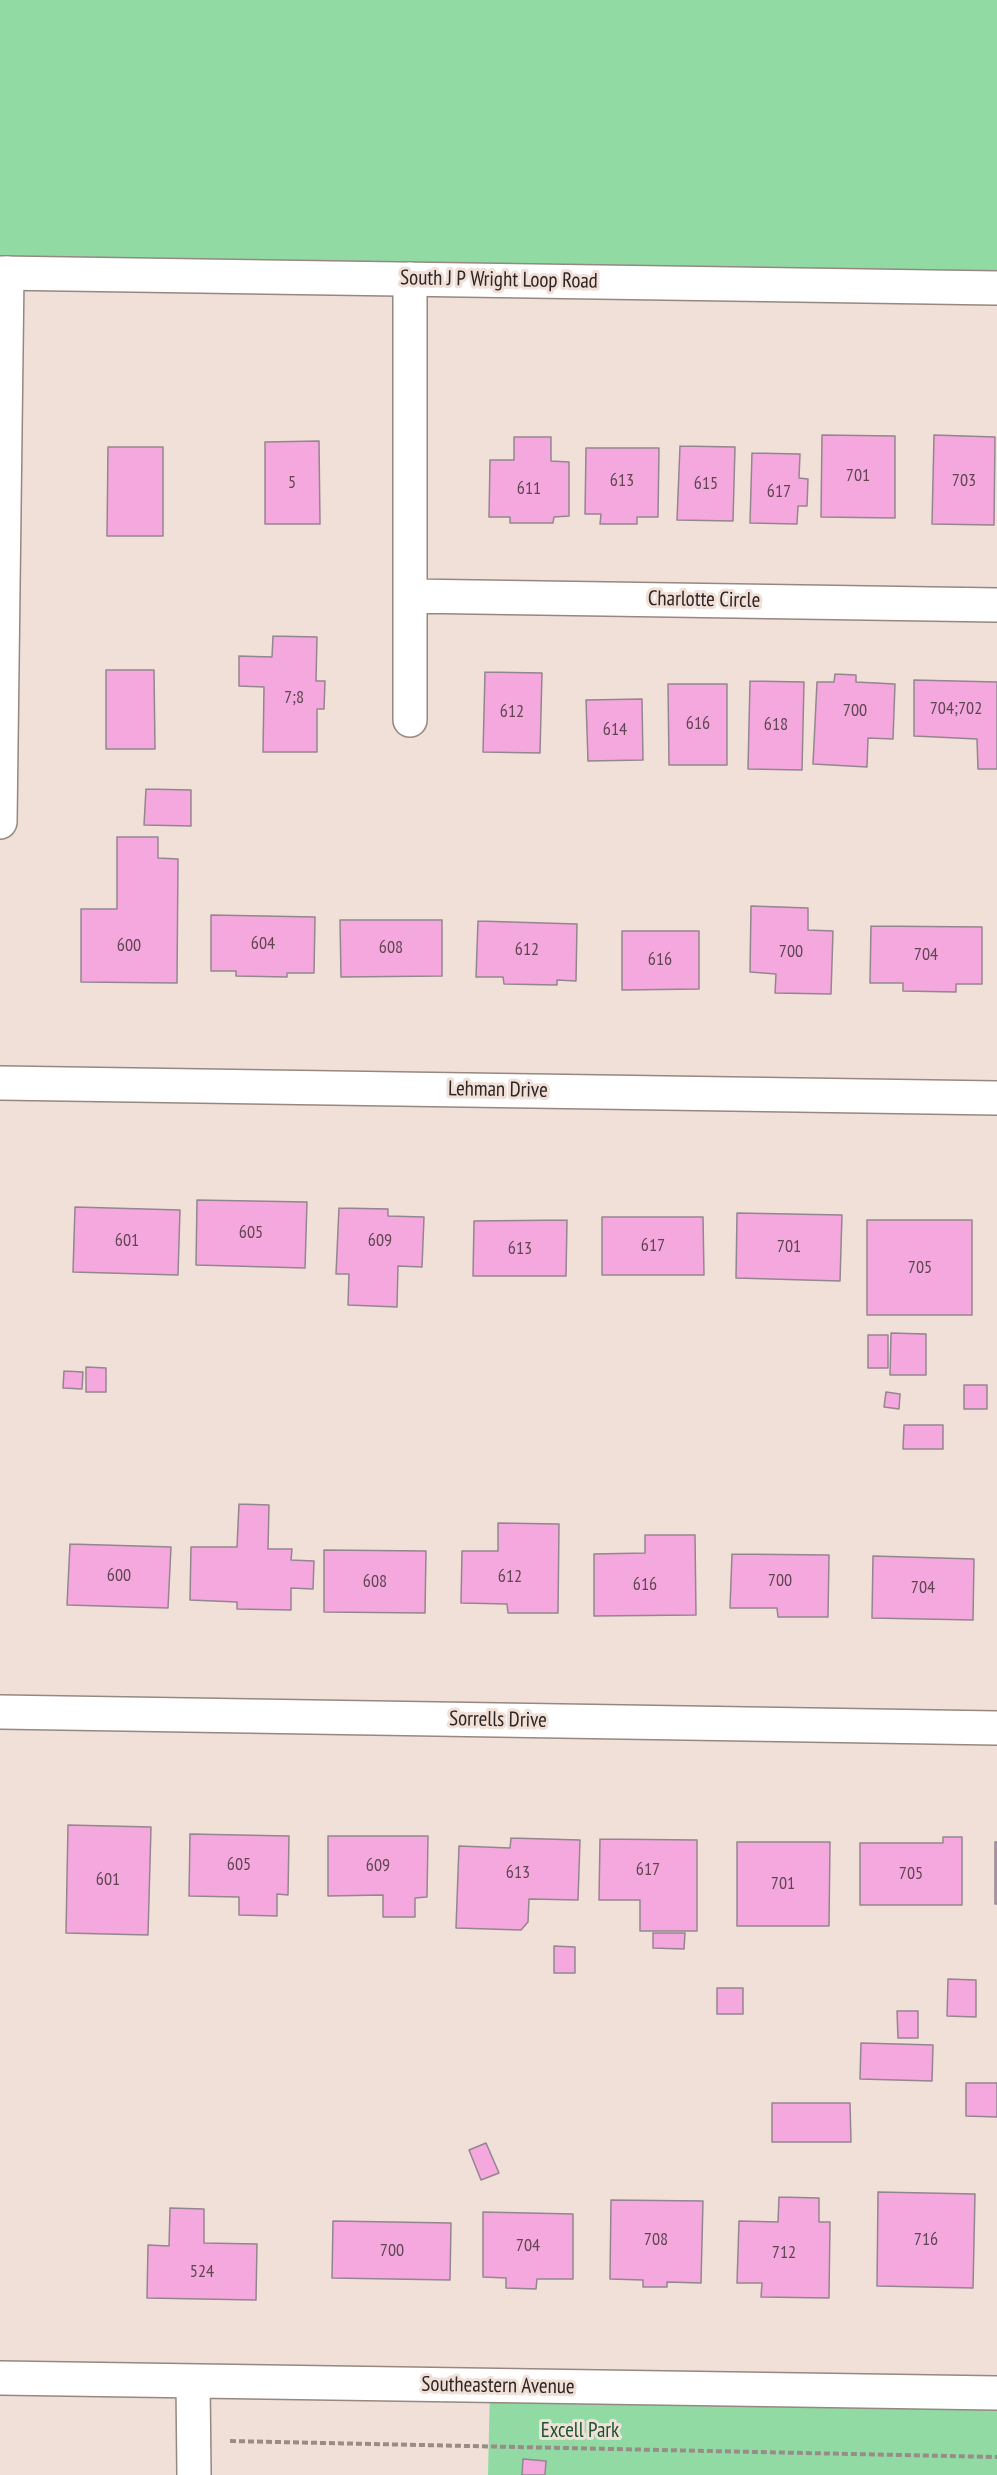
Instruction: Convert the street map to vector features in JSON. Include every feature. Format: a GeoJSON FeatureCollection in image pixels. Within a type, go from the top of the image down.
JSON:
{"type":"FeatureCollection","features":[{"type":"Feature","properties":{"kind":"street","name":"South J P Wright Loop Road"},"geometry":{"type":"LineString","coordinates":[[4,273],[997,288]]}},
{"type":"Feature","properties":{"kind":"street"},"geometry":{"type":"LineString","coordinates":[[0,822],[4,273]]}},
{"type":"Feature","properties":{"kind":"street"},"geometry":{"type":"LineString","coordinates":[[410,279],[410,720]]}},
{"type":"Feature","properties":{"kind":"street","name":"Charlotte Circle"},"geometry":{"type":"LineString","coordinates":[[410,596],[997,605]]}},
{"type":"Feature","properties":{"kind":"street","name":"Lehman Drive"},"geometry":{"type":"LineString","coordinates":[[0,1083],[997,1098]]}},
{"type":"Feature","properties":{"kind":"street","name":"Sorrells Drive"},"geometry":{"type":"LineString","coordinates":[[0,1712],[997,1728]]}},
{"type":"Feature","properties":{"kind":"street","name":"Southeastern Avenue"},"geometry":{"type":"LineString","coordinates":[[0,2378],[997,2393]]}},
{"type":"Feature","properties":{"kind":"street"},"geometry":{"type":"LineString","coordinates":[[193,2381],[194,2475]]}},
{"type":"Feature","properties":{"kind":"path"},"geometry":{"type":"LineString","coordinates":[[194,2440],[997,2457]]}},
{"type":"Feature","properties":{"kind":"green space"},"geometry":{"type":"Polygon","coordinates":[[[0,0],[997,0],[997,293],[0,280],[0,0]]]}},
{"type":"Feature","properties":{"kind":"green space","name":"Excell Park"},"geometry":{"type":"Polygon","coordinates":[[[490,2386],[997,2393],[997,2475],[488,2475],[490,2386]]]}},
{"type":"Feature","properties":{"kind":"building"},"geometry":{"type":"Polygon","coordinates":[[[822,435],[895,436],[895,518],[821,517],[822,435]]]}},
{"type":"Feature","properties":{"kind":"building"},"geometry":{"type":"Polygon","coordinates":[[[934,435],[995,437],[994,525],[932,524],[934,435]]]}},
{"type":"Feature","properties":{"kind":"building"},"geometry":{"type":"Polygon","coordinates":[[[514,437],[551,437],[551,461],[569,462],[569,516],[554,517],[553,523],[510,523],[510,517],[489,517],[490,460],[514,460],[514,437]]]}},
{"type":"Feature","properties":{"kind":"building"},"geometry":{"type":"Polygon","coordinates":[[[319,441],[320,524],[265,524],[265,442],[319,441]]]}},
{"type":"Feature","properties":{"kind":"building"},"geometry":{"type":"Polygon","coordinates":[[[680,446],[735,447],[733,521],[677,520],[680,446]]]}},
{"type":"Feature","properties":{"kind":"building"},"geometry":{"type":"Polygon","coordinates":[[[108,447],[163,447],[163,536],[107,536],[108,447]]]}},
{"type":"Feature","properties":{"kind":"building"},"geometry":{"type":"Polygon","coordinates":[[[586,448],[659,448],[658,517],[637,517],[637,524],[600,524],[601,514],[585,514],[586,448]]]}},
{"type":"Feature","properties":{"kind":"building"},"geometry":{"type":"Polygon","coordinates":[[[752,453],[800,454],[799,478],[808,479],[807,506],[798,506],[797,524],[750,523],[752,453]]]}},
{"type":"Feature","properties":{"kind":"building"},"geometry":{"type":"Polygon","coordinates":[[[273,636],[317,637],[316,681],[325,681],[324,709],[317,709],[317,752],[263,752],[264,687],[239,686],[239,656],[272,657],[273,636]]]}},
{"type":"Feature","properties":{"kind":"building"},"geometry":{"type":"Polygon","coordinates":[[[106,670],[154,670],[155,749],[106,749],[106,670]]]}},
{"type":"Feature","properties":{"kind":"building"},"geometry":{"type":"Polygon","coordinates":[[[485,672],[542,673],[540,753],[483,752],[485,672]]]}},
{"type":"Feature","properties":{"kind":"building"},"geometry":{"type":"Polygon","coordinates":[[[835,674],[856,675],[856,682],[895,684],[893,739],[868,738],[867,767],[813,764],[817,682],[834,682],[835,674]]]}},
{"type":"Feature","properties":{"kind":"building"},"geometry":{"type":"Polygon","coordinates":[[[914,680],[997,682],[997,769],[978,769],[977,739],[914,736],[914,680]]]}},
{"type":"Feature","properties":{"kind":"building"},"geometry":{"type":"Polygon","coordinates":[[[750,681],[804,682],[802,770],[748,769],[750,681]]]}},
{"type":"Feature","properties":{"kind":"building"},"geometry":{"type":"Polygon","coordinates":[[[668,684],[727,684],[727,765],[669,765],[668,684]]]}},
{"type":"Feature","properties":{"kind":"building"},"geometry":{"type":"Polygon","coordinates":[[[642,699],[643,760],[588,761],[586,700],[642,699]]]}},
{"type":"Feature","properties":{"kind":"building"},"geometry":{"type":"Polygon","coordinates":[[[146,789],[191,790],[191,826],[144,825],[146,789]]]}},
{"type":"Feature","properties":{"kind":"building"},"geometry":{"type":"Polygon","coordinates":[[[117,837],[158,837],[158,858],[178,859],[177,983],[81,982],[81,909],[117,909],[117,837]]]}},
{"type":"Feature","properties":{"kind":"building"},"geometry":{"type":"Polygon","coordinates":[[[751,906],[808,908],[808,930],[833,931],[831,994],[775,993],[776,974],[750,972],[751,906]]]}},
{"type":"Feature","properties":{"kind":"building"},"geometry":{"type":"Polygon","coordinates":[[[211,915],[315,917],[314,973],[287,973],[287,977],[236,976],[236,971],[211,971],[211,915]]]}},
{"type":"Feature","properties":{"kind":"building"},"geometry":{"type":"Polygon","coordinates":[[[340,920],[442,920],[442,976],[341,977],[340,920]]]}},
{"type":"Feature","properties":{"kind":"building"},"geometry":{"type":"Polygon","coordinates":[[[478,921],[577,924],[576,981],[557,980],[557,985],[504,984],[503,977],[476,977],[478,921]]]}},
{"type":"Feature","properties":{"kind":"building"},"geometry":{"type":"Polygon","coordinates":[[[871,926],[982,927],[982,984],[956,984],[956,992],[903,991],[903,983],[870,983],[871,926]]]}},
{"type":"Feature","properties":{"kind":"building"},"geometry":{"type":"Polygon","coordinates":[[[622,931],[699,931],[699,989],[622,990],[622,931]]]}},
{"type":"Feature","properties":{"kind":"building"},"geometry":{"type":"Polygon","coordinates":[[[197,1200],[307,1202],[305,1268],[196,1265],[197,1200]]]}},
{"type":"Feature","properties":{"kind":"building"},"geometry":{"type":"Polygon","coordinates":[[[75,1207],[180,1210],[178,1275],[73,1272],[75,1207]]]}},
{"type":"Feature","properties":{"kind":"building"},"geometry":{"type":"Polygon","coordinates":[[[339,1208],[388,1209],[388,1216],[424,1217],[422,1267],[398,1266],[397,1307],[348,1305],[349,1274],[336,1274],[339,1208]]]}},
{"type":"Feature","properties":{"kind":"building"},"geometry":{"type":"Polygon","coordinates":[[[737,1213],[842,1215],[840,1281],[736,1278],[737,1213]]]}},
{"type":"Feature","properties":{"kind":"building"},"geometry":{"type":"Polygon","coordinates":[[[602,1217],[703,1217],[704,1275],[602,1275],[602,1217]]]}},
{"type":"Feature","properties":{"kind":"building"},"geometry":{"type":"Polygon","coordinates":[[[567,1220],[566,1276],[473,1276],[474,1221],[567,1220]]]}},
{"type":"Feature","properties":{"kind":"building"},"geometry":{"type":"Polygon","coordinates":[[[867,1220],[972,1220],[972,1315],[867,1315],[867,1220]]]}},
{"type":"Feature","properties":{"kind":"building"},"geometry":{"type":"Polygon","coordinates":[[[891,1333],[926,1334],[926,1375],[890,1375],[891,1333]]]}},
{"type":"Feature","properties":{"kind":"building"},"geometry":{"type":"Polygon","coordinates":[[[868,1335],[888,1335],[888,1368],[868,1368],[868,1335]]]}},
{"type":"Feature","properties":{"kind":"building"},"geometry":{"type":"Polygon","coordinates":[[[86,1367],[106,1368],[106,1392],[86,1392],[86,1367]]]}},
{"type":"Feature","properties":{"kind":"building"},"geometry":{"type":"Polygon","coordinates":[[[64,1371],[83,1372],[82,1389],[63,1388],[64,1371]]]}},
{"type":"Feature","properties":{"kind":"building"},"geometry":{"type":"Polygon","coordinates":[[[964,1385],[987,1385],[987,1409],[964,1409],[964,1385]]]}},
{"type":"Feature","properties":{"kind":"building"},"geometry":{"type":"Polygon","coordinates":[[[886,1392],[900,1394],[899,1409],[884,1407],[886,1392]]]}},
{"type":"Feature","properties":{"kind":"building"},"geometry":{"type":"Polygon","coordinates":[[[904,1425],[943,1425],[943,1449],[903,1449],[904,1425]]]}},
{"type":"Feature","properties":{"kind":"building"},"geometry":{"type":"Polygon","coordinates":[[[239,1504],[269,1505],[268,1549],[292,1549],[291,1560],[314,1561],[313,1589],[291,1588],[291,1610],[237,1609],[237,1602],[190,1600],[191,1547],[237,1547],[239,1504]]]}},
{"type":"Feature","properties":{"kind":"building"},"geometry":{"type":"Polygon","coordinates":[[[498,1523],[559,1524],[558,1613],[508,1613],[507,1604],[461,1603],[462,1551],[498,1551],[498,1523]]]}},
{"type":"Feature","properties":{"kind":"building"},"geometry":{"type":"Polygon","coordinates":[[[645,1535],[695,1535],[696,1615],[594,1616],[594,1554],[645,1553],[645,1535]]]}},
{"type":"Feature","properties":{"kind":"building"},"geometry":{"type":"Polygon","coordinates":[[[70,1544],[171,1547],[168,1608],[67,1605],[70,1544]]]}},
{"type":"Feature","properties":{"kind":"building"},"geometry":{"type":"Polygon","coordinates":[[[324,1550],[426,1551],[425,1613],[324,1612],[324,1550]]]}},
{"type":"Feature","properties":{"kind":"building"},"geometry":{"type":"Polygon","coordinates":[[[732,1554],[829,1555],[828,1617],[778,1617],[777,1608],[730,1608],[732,1554]]]}},
{"type":"Feature","properties":{"kind":"building"},"geometry":{"type":"Polygon","coordinates":[[[873,1556],[974,1559],[973,1620],[872,1618],[873,1556]]]}},
{"type":"Feature","properties":{"kind":"building"},"geometry":{"type":"Polygon","coordinates":[[[68,1825],[151,1827],[148,1935],[66,1933],[68,1825]]]}},
{"type":"Feature","properties":{"kind":"building"},"geometry":{"type":"Polygon","coordinates":[[[190,1834],[289,1836],[288,1895],[277,1894],[277,1916],[239,1915],[239,1897],[189,1896],[190,1834]]]}},
{"type":"Feature","properties":{"kind":"building"},"geometry":{"type":"Polygon","coordinates":[[[328,1836],[428,1836],[427,1897],[415,1898],[415,1917],[383,1917],[383,1895],[328,1896],[328,1836]]]}},
{"type":"Feature","properties":{"kind":"building"},"geometry":{"type":"Polygon","coordinates":[[[943,1837],[962,1837],[962,1905],[860,1905],[860,1843],[943,1843],[943,1837]]]}},
{"type":"Feature","properties":{"kind":"building"},"geometry":{"type":"Polygon","coordinates":[[[511,1838],[580,1840],[578,1900],[529,1899],[528,1922],[521,1930],[456,1928],[459,1846],[510,1848],[511,1838]]]}},
{"type":"Feature","properties":{"kind":"building"},"geometry":{"type":"Polygon","coordinates":[[[600,1839],[697,1840],[697,1931],[640,1931],[640,1900],[599,1900],[600,1839]]]}},
{"type":"Feature","properties":{"kind":"building"},"geometry":{"type":"Polygon","coordinates":[[[737,1842],[830,1842],[829,1926],[737,1926],[737,1842]]]}},
{"type":"Feature","properties":{"kind":"building"},"geometry":{"type":"Polygon","coordinates":[[[995,1842],[997,1842],[997,1904],[995,1904],[995,1842]]]}},
{"type":"Feature","properties":{"kind":"building"},"geometry":{"type":"Polygon","coordinates":[[[653,1933],[685,1933],[684,1949],[653,1948],[653,1933]]]}},
{"type":"Feature","properties":{"kind":"building"},"geometry":{"type":"Polygon","coordinates":[[[554,1946],[575,1947],[575,1973],[554,1973],[554,1946]]]}},
{"type":"Feature","properties":{"kind":"building"},"geometry":{"type":"Polygon","coordinates":[[[948,1979],[976,1980],[976,2017],[947,2016],[948,1979]]]}},
{"type":"Feature","properties":{"kind":"building"},"geometry":{"type":"Polygon","coordinates":[[[717,1988],[743,1988],[743,2014],[717,2014],[717,1988]]]}},
{"type":"Feature","properties":{"kind":"building"},"geometry":{"type":"Polygon","coordinates":[[[897,2011],[918,2011],[918,2038],[898,2038],[897,2011]]]}},
{"type":"Feature","properties":{"kind":"building"},"geometry":{"type":"Polygon","coordinates":[[[861,2043],[933,2045],[932,2081],[860,2079],[861,2043]]]}},
{"type":"Feature","properties":{"kind":"building"},"geometry":{"type":"Polygon","coordinates":[[[966,2083],[997,2083],[997,2117],[966,2116],[966,2083]]]}},
{"type":"Feature","properties":{"kind":"building"},"geometry":{"type":"Polygon","coordinates":[[[772,2103],[850,2103],[851,2142],[772,2142],[772,2103]]]}},
{"type":"Feature","properties":{"kind":"building"},"geometry":{"type":"Polygon","coordinates":[[[486,2143],[499,2173],[481,2180],[469,2150],[486,2143]]]}},
{"type":"Feature","properties":{"kind":"building"},"geometry":{"type":"Polygon","coordinates":[[[878,2192],[975,2194],[973,2288],[877,2286],[878,2192]]]}},
{"type":"Feature","properties":{"kind":"building"},"geometry":{"type":"Polygon","coordinates":[[[779,2197],[819,2198],[819,2222],[830,2222],[829,2298],[761,2297],[762,2283],[737,2283],[739,2221],[778,2222],[779,2197]]]}},
{"type":"Feature","properties":{"kind":"building"},"geometry":{"type":"Polygon","coordinates":[[[611,2200],[703,2201],[701,2283],[667,2282],[667,2287],[643,2287],[643,2280],[610,2279],[611,2200]]]}},
{"type":"Feature","properties":{"kind":"building"},"geometry":{"type":"Polygon","coordinates":[[[170,2208],[204,2209],[204,2243],[257,2244],[256,2300],[147,2298],[148,2245],[169,2246],[170,2208]]]}},
{"type":"Feature","properties":{"kind":"building"},"geometry":{"type":"Polygon","coordinates":[[[483,2212],[573,2214],[573,2279],[537,2279],[536,2289],[506,2288],[506,2278],[483,2277],[483,2212]]]}},
{"type":"Feature","properties":{"kind":"building"},"geometry":{"type":"Polygon","coordinates":[[[333,2221],[451,2223],[450,2280],[332,2278],[333,2221]]]}},
{"type":"Feature","properties":{"kind":"building"},"geometry":{"type":"Polygon","coordinates":[[[523,2459],[546,2461],[545,2475],[522,2475],[523,2459]]]}}]}
